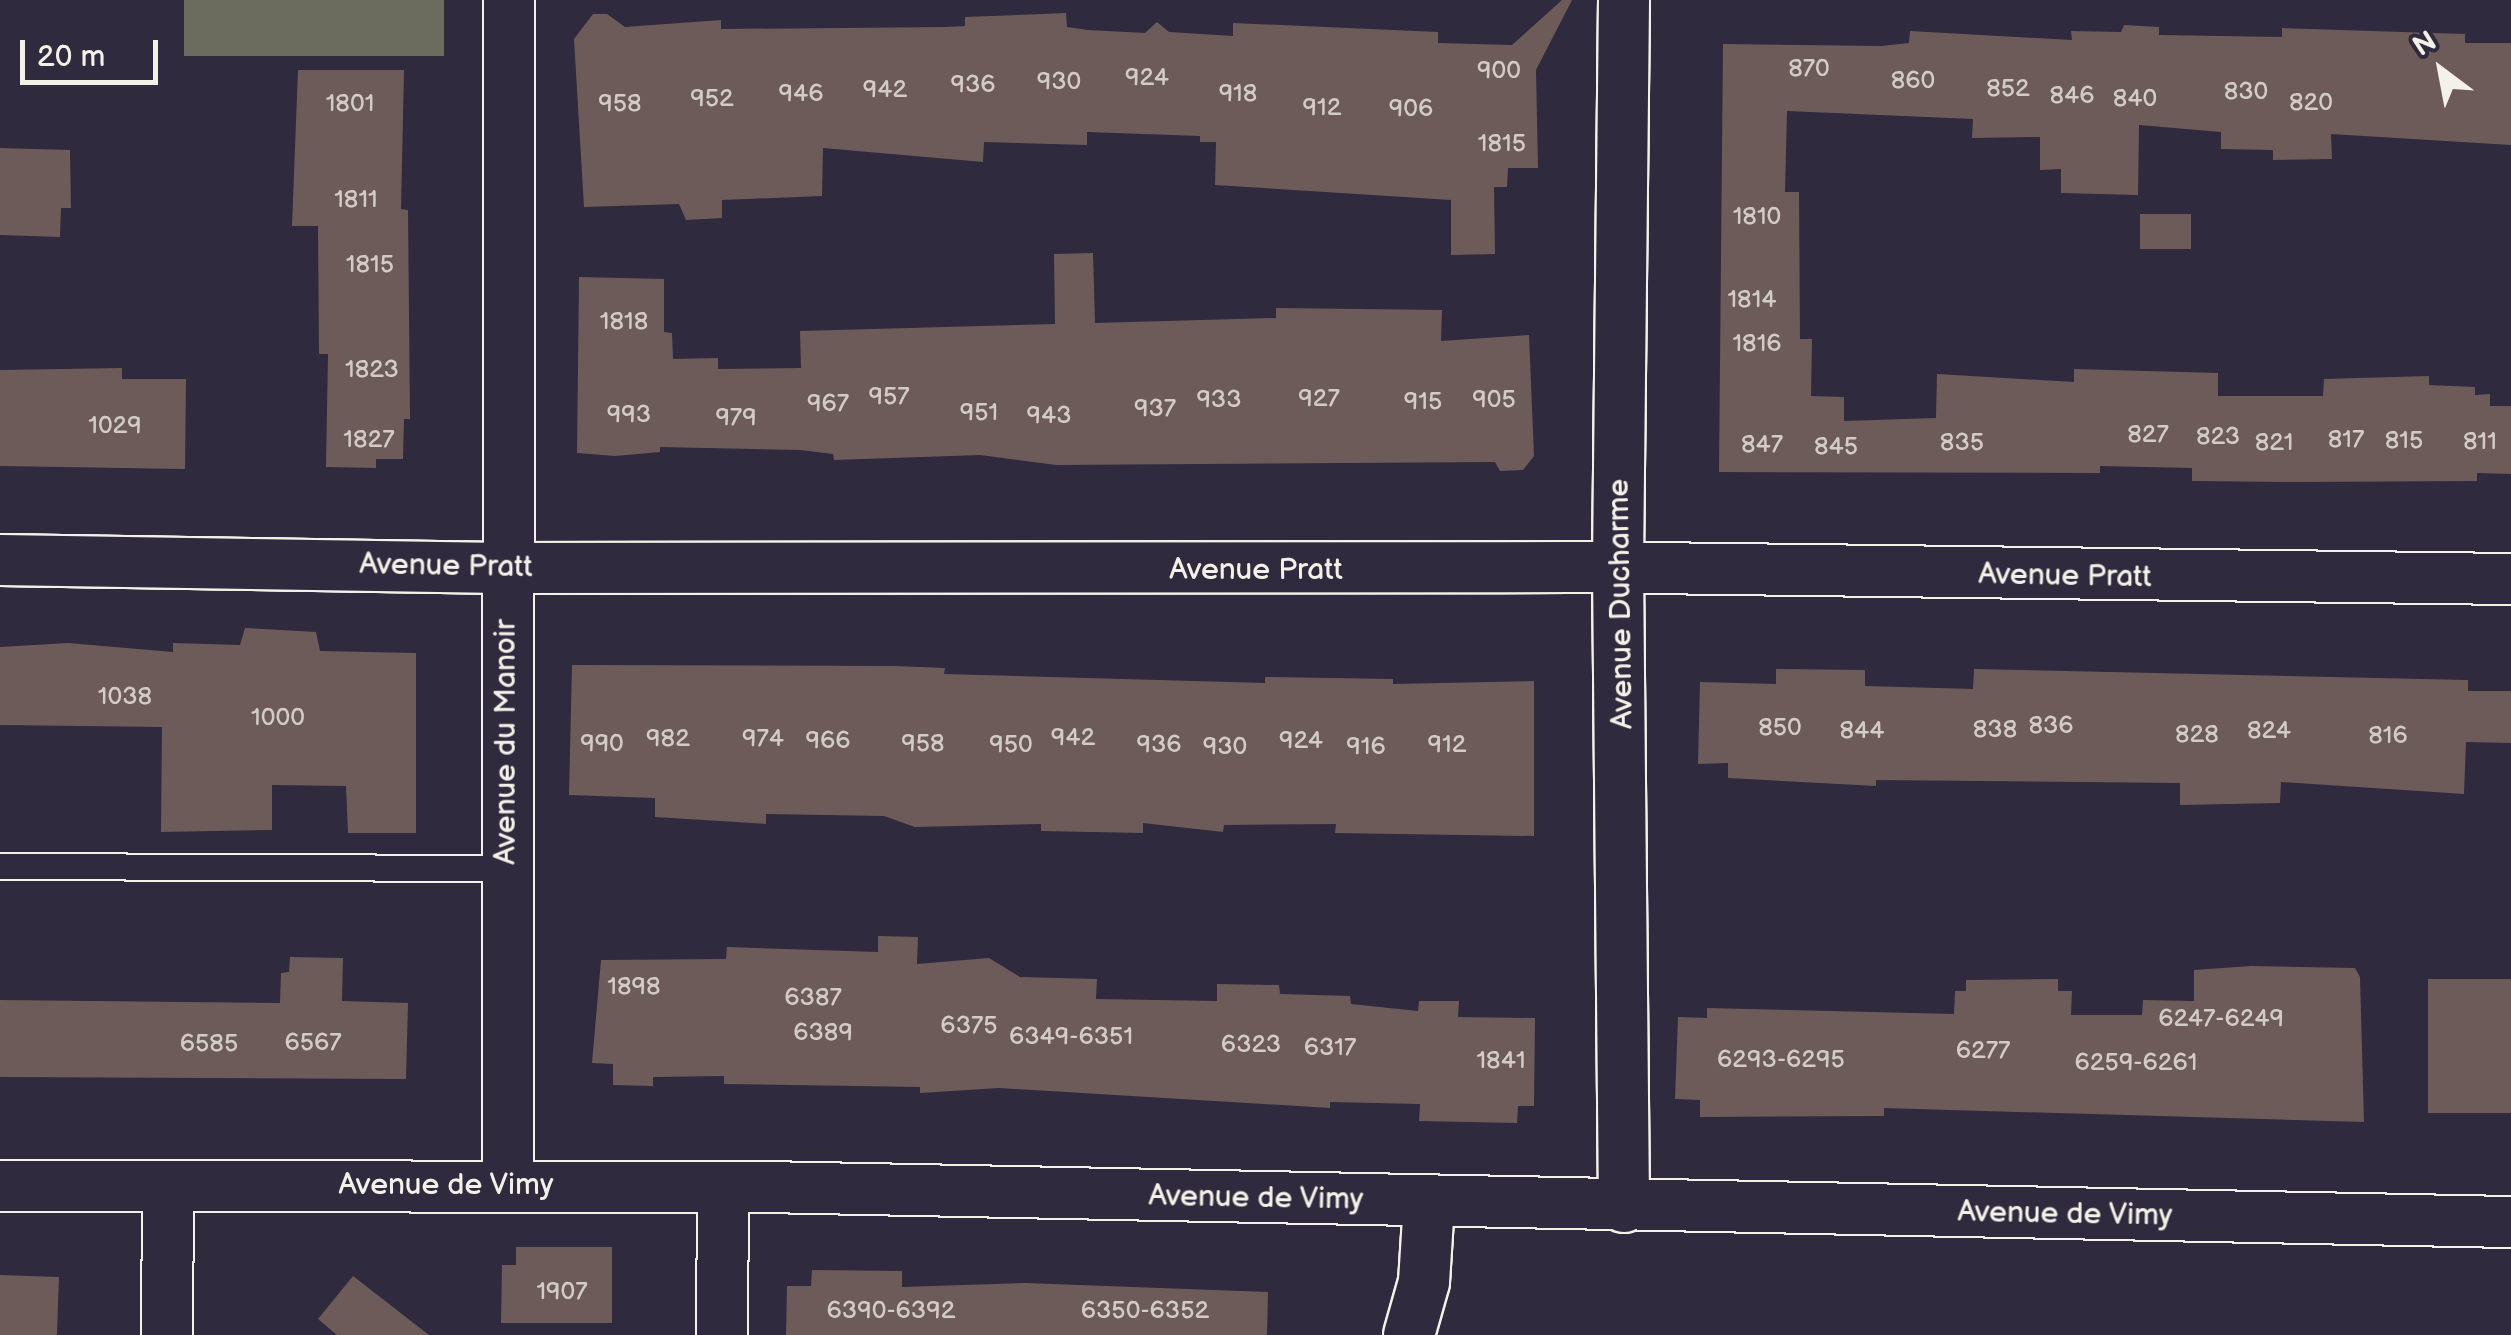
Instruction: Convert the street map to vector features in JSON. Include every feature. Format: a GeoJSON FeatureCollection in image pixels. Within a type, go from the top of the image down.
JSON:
{"type":"FeatureCollection","features":[{"type":"Feature","properties":{"kind":"street","name":"Avenue du Manoir"},"geometry":{"type":"LineString","coordinates":[[508,1184],[509,0]]}},
{"type":"Feature","properties":{"kind":"street","name":"Avenue Ducharme"},"geometry":{"type":"LineString","coordinates":[[1624,0],[1618,568],[1624,1207]]}},
{"type":"Feature","properties":{"kind":"street","name":"Avenue Pratt"},"geometry":{"type":"LineString","coordinates":[[0,560],[506,568],[1618,568],[2511,580]]}},
{"type":"Feature","properties":{"kind":"street","name":"Avenue de Vimy"},"geometry":{"type":"LineString","coordinates":[[0,1186],[723,1187],[2511,1222]]}},
{"type":"Feature","properties":{"kind":"street"},"geometry":{"type":"LineString","coordinates":[[167,1335],[168,1187]]}},
{"type":"Feature","properties":{"kind":"street"},"geometry":{"type":"LineString","coordinates":[[722,1335],[723,1187]]}},
{"type":"Feature","properties":{"kind":"street"},"geometry":{"type":"LineString","coordinates":[[1409,1335],[1424,1282],[1429,1202]]}},
{"type":"Feature","properties":{"kind":"lane"},"geometry":{"type":"LineString","coordinates":[[0,866],[507,868]]}},
{"type":"Feature","properties":{"kind":"green space"},"geometry":{"type":"Polygon","coordinates":[[[184,0],[444,0],[444,56],[184,56],[184,0]]]}},
{"type":"Feature","properties":{"kind":"building"},"geometry":{"type":"Polygon","coordinates":[[[1562,0],[1572,0],[1536,70],[1538,168],[1508,168],[1507,187],[1494,187],[1495,254],[1451,255],[1451,200],[1215,185],[1216,142],[1200,142],[1200,136],[1087,132],[1087,145],[984,142],[983,162],[823,148],[822,196],[722,200],[722,218],[686,220],[679,204],[584,207],[574,39],[593,14],[607,14],[625,27],[721,20],[721,29],[946,27],[965,26],[965,17],[1066,13],[1067,27],[1088,30],[1145,33],[1157,22],[1169,32],[1233,36],[1233,23],[1438,32],[1438,43],[1512,45],[1562,0]]]}},
{"type":"Feature","properties":{"kind":"building"},"geometry":{"type":"Polygon","coordinates":[[[2124,25],[2159,27],[2159,35],[2282,37],[2282,28],[2465,34],[2465,43],[2511,43],[2511,145],[2331,134],[2332,159],[2273,160],[2273,150],[2221,149],[2221,132],[2139,125],[2138,195],[2061,193],[2061,169],[2040,170],[2040,137],[1972,138],[1973,119],[1787,111],[1785,192],[1799,192],[1800,339],[1812,339],[1811,396],[1844,397],[1844,421],[1936,418],[1937,374],[2074,382],[2074,369],[2218,373],[2218,396],[2323,396],[2324,379],[2429,376],[2429,385],[2475,387],[2475,395],[2490,394],[2490,406],[2511,406],[2511,474],[2477,473],[2477,481],[2295,482],[2192,481],[2192,468],[2100,466],[2100,473],[1719,472],[1723,44],[1881,46],[1909,43],[1910,31],[2072,40],[2071,31],[2121,32],[2124,25]]]}},
{"type":"Feature","properties":{"kind":"building"},"geometry":{"type":"Polygon","coordinates":[[[298,70],[404,70],[401,209],[408,210],[410,419],[404,419],[403,459],[376,459],[376,468],[326,467],[328,354],[319,354],[318,226],[292,226],[298,70]]]}},
{"type":"Feature","properties":{"kind":"building"},"geometry":{"type":"Polygon","coordinates":[[[0,148],[70,150],[71,208],[61,208],[60,237],[0,235],[0,148]]]}},
{"type":"Feature","properties":{"kind":"building"},"geometry":{"type":"Polygon","coordinates":[[[2140,214],[2191,214],[2191,249],[2140,249],[2140,214]]]}},
{"type":"Feature","properties":{"kind":"building"},"geometry":{"type":"Polygon","coordinates":[[[1093,253],[1095,323],[1276,318],[1276,308],[1442,310],[1441,341],[1529,335],[1534,456],[1523,470],[1500,471],[1495,462],[1056,465],[980,455],[834,460],[833,454],[801,450],[660,447],[660,452],[615,456],[577,453],[579,277],[664,279],[664,332],[672,333],[673,359],[718,358],[718,369],[801,368],[800,331],[1055,324],[1054,254],[1093,253]]]}},
{"type":"Feature","properties":{"kind":"building"},"geometry":{"type":"Polygon","coordinates":[[[122,368],[122,379],[186,379],[185,469],[0,466],[0,370],[122,368]]]}},
{"type":"Feature","properties":{"kind":"building"},"geometry":{"type":"Polygon","coordinates":[[[245,628],[316,632],[320,651],[416,653],[416,833],[348,833],[346,786],[272,785],[272,830],[161,832],[162,727],[0,725],[0,647],[68,643],[173,652],[173,643],[240,645],[245,628]]]}},
{"type":"Feature","properties":{"kind":"building"},"geometry":{"type":"Polygon","coordinates":[[[572,665],[894,666],[945,668],[944,674],[1265,683],[1265,677],[1393,679],[1393,684],[1534,681],[1534,836],[1335,833],[1336,824],[1224,825],[1223,832],[1143,823],[1143,833],[1041,831],[1041,824],[915,827],[884,816],[766,814],[766,824],[655,817],[655,798],[569,795],[572,665]]]}},
{"type":"Feature","properties":{"kind":"building"},"geometry":{"type":"Polygon","coordinates":[[[1776,669],[1865,670],[1865,686],[1973,689],[1974,669],[2468,680],[2468,691],[2511,691],[2511,743],[2466,742],[2464,794],[2281,782],[2280,803],[2180,805],[2180,783],[1876,780],[1876,786],[1728,778],[1728,763],[1698,764],[1700,682],[1776,684],[1776,669]]]}},
{"type":"Feature","properties":{"kind":"building"},"geometry":{"type":"Polygon","coordinates":[[[878,936],[918,937],[917,964],[989,958],[1020,977],[1097,979],[1096,999],[1217,1001],[1217,984],[1279,985],[1280,994],[1350,996],[1351,1004],[1418,1011],[1419,1001],[1459,1001],[1458,1017],[1535,1018],[1534,1106],[1518,1106],[1517,1123],[1419,1121],[1420,1104],[1330,1102],[1330,1108],[999,1088],[920,1093],[920,1087],[724,1084],[724,1076],[653,1077],[653,1086],[613,1085],[613,1064],[592,1063],[601,960],[726,959],[727,947],[878,952],[878,936]]]}},
{"type":"Feature","properties":{"kind":"building"},"geometry":{"type":"Polygon","coordinates":[[[290,957],[343,958],[342,1001],[408,1003],[406,1079],[0,1077],[0,1000],[280,1003],[281,973],[289,972],[290,957]]]}},
{"type":"Feature","properties":{"kind":"building"},"geometry":{"type":"Polygon","coordinates":[[[2251,966],[2355,968],[2360,977],[2364,1122],[1884,1108],[1884,1116],[1700,1117],[1700,1100],[1675,1099],[1678,1017],[1707,1018],[1707,1008],[1954,1014],[1955,991],[1966,991],[1966,980],[2058,979],[2058,991],[2072,991],[2071,1015],[2142,1015],[2143,1000],[2194,1001],[2194,970],[2251,966]]]}},
{"type":"Feature","properties":{"kind":"building"},"geometry":{"type":"Polygon","coordinates":[[[2428,979],[2511,979],[2511,1113],[2428,1113],[2428,979]]]}},
{"type":"Feature","properties":{"kind":"building"},"geometry":{"type":"Polygon","coordinates":[[[516,1247],[612,1247],[612,1323],[501,1323],[502,1265],[516,1265],[516,1247]]]}},
{"type":"Feature","properties":{"kind":"building"},"geometry":{"type":"Polygon","coordinates":[[[812,1270],[902,1271],[902,1287],[1025,1283],[1268,1292],[1267,1335],[786,1335],[787,1286],[811,1286],[812,1270]]]}},
{"type":"Feature","properties":{"kind":"building"},"geometry":{"type":"Polygon","coordinates":[[[0,1275],[59,1277],[57,1335],[0,1335],[0,1275]]]}},
{"type":"Feature","properties":{"kind":"building"},"geometry":{"type":"Polygon","coordinates":[[[353,1276],[429,1335],[337,1335],[318,1319],[353,1276]]]}}]}
